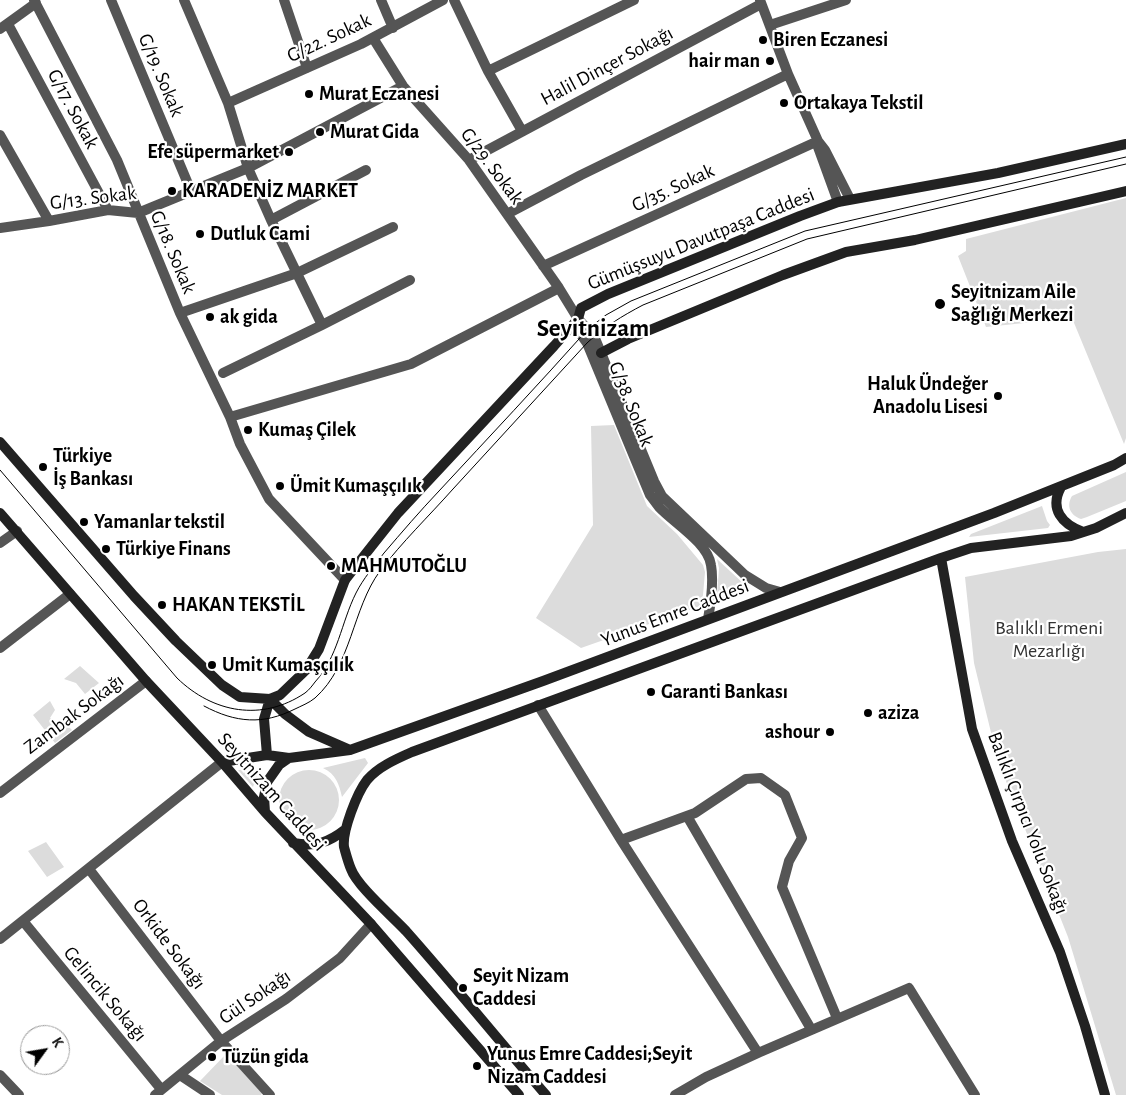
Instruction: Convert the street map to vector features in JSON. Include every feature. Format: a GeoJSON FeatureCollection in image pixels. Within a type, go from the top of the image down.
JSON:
{"type":"FeatureCollection","features":[{"type":"Feature","properties":{"kind":"main road","name":"Gümüşsuyu Davutpaşa Caddesi"},"geometry":{"type":"LineString","coordinates":[[270,699],[280,695],[306,670],[320,649],[345,580],[398,513],[578,319],[581,308],[608,294],[838,202],[998,173],[1126,144]]}},
{"type":"Feature","properties":{"kind":"main road"},"geometry":{"type":"LineString","coordinates":[[601,353],[628,339],[783,275],[846,252],[873,249],[915,240],[1126,190]]}},
{"type":"Feature","properties":{"kind":"main road"},"geometry":{"type":"LineString","coordinates":[[0,442],[134,596],[176,641],[222,685],[240,697],[270,699],[285,714],[309,732],[350,750]]}},
{"type":"Feature","properties":{"kind":"main road","name":"Yunus Emre Caddesi"},"geometry":{"type":"LineString","coordinates":[[222,762],[266,755],[289,758],[350,750],[534,684],[1061,487],[1114,465],[1126,458]]}},
{"type":"Feature","properties":{"kind":"main road"},"geometry":{"type":"LineString","coordinates":[[1061,487],[1057,494],[1056,503],[1058,511],[1063,521],[1069,527],[1083,532]]}},
{"type":"Feature","properties":{"kind":"main road","name":"Seyitnizam Caddesi"},"geometry":{"type":"LineString","coordinates":[[0,512],[146,682],[222,762],[293,843],[371,924],[519,1095]]}},
{"type":"Feature","properties":{"kind":"main road","name":"Yunus Emre Caddesi"},"geometry":{"type":"LineString","coordinates":[[346,829],[355,802],[368,779],[390,763],[412,752],[940,558],[971,548],[1064,537],[1096,528],[1126,513]]}},
{"type":"Feature","properties":{"kind":"main road","name":"Balıklı Çırpıcı Yolu Sokağı"},"geometry":{"type":"LineString","coordinates":[[940,558],[972,729],[1012,841],[1060,952],[1085,1026],[1105,1095]]}},
{"type":"Feature","properties":{"kind":"main road"},"geometry":{"type":"LineString","coordinates":[[266,755],[264,719],[270,699]]}},
{"type":"Feature","properties":{"kind":"main road"},"geometry":{"type":"LineString","coordinates":[[265,812],[264,798],[267,782],[279,765],[289,758]]}},
{"type":"Feature","properties":{"kind":"main road"},"geometry":{"type":"LineString","coordinates":[[293,843],[320,844],[337,836],[346,829]]}},
{"type":"Feature","properties":{"kind":"main road","name":"Seyitnizam Caddesi"},"geometry":{"type":"LineString","coordinates":[[346,829],[344,846],[352,871],[360,884],[389,912],[435,964],[546,1095]]}},
{"type":"Feature","properties":{"kind":"street","name":"G/19. Sokak"},"geometry":{"type":"LineString","coordinates":[[111,0],[191,191]]}},
{"type":"Feature","properties":{"kind":"street"},"geometry":{"type":"LineString","coordinates":[[184,0],[228,103],[248,168],[322,325]]}},
{"type":"Feature","properties":{"kind":"street"},"geometry":{"type":"LineString","coordinates":[[284,0],[307,68]]}},
{"type":"Feature","properties":{"kind":"street"},"geometry":{"type":"LineString","coordinates":[[381,0],[393,28]]}},
{"type":"Feature","properties":{"kind":"street","name":"G/22. Sokak"},"geometry":{"type":"LineString","coordinates":[[228,103],[373,38],[443,0]]}},
{"type":"Feature","properties":{"kind":"street"},"geometry":{"type":"LineString","coordinates":[[454,0],[488,71],[522,131]]}},
{"type":"Feature","properties":{"kind":"street"},"geometry":{"type":"LineString","coordinates":[[488,71],[634,0]]}},
{"type":"Feature","properties":{"kind":"street"},"geometry":{"type":"LineString","coordinates":[[770,25],[846,0]]}},
{"type":"Feature","properties":{"kind":"street"},"geometry":{"type":"LineString","coordinates":[[2,27],[35,1]]}},
{"type":"Feature","properties":{"kind":"street","name":"G/18. Sokak"},"geometry":{"type":"LineString","coordinates":[[35,1],[117,160],[180,313],[230,417],[240,444],[269,499],[345,580]]}},
{"type":"Feature","properties":{"kind":"street"},"geometry":{"type":"LineString","coordinates":[[760,2],[788,74],[818,141],[825,150],[850,199]]}},
{"type":"Feature","properties":{"kind":"street","name":"Halil Dinçer Sokağı"},"geometry":{"type":"LineString","coordinates":[[469,160],[760,2]]}},
{"type":"Feature","properties":{"kind":"street","name":"G/17. Sokak"},"geometry":{"type":"LineString","coordinates":[[2,27],[108,210]]}},
{"type":"Feature","properties":{"kind":"street","name":"G/29. Sokak"},"geometry":{"type":"LineString","coordinates":[[373,38],[404,86],[469,160],[544,266],[578,319]]}},
{"type":"Feature","properties":{"kind":"street"},"geometry":{"type":"LineString","coordinates":[[507,214],[581,175],[788,74]]}},
{"type":"Feature","properties":{"kind":"street","name":"G/13. Sokak"},"geometry":{"type":"LineString","coordinates":[[0,228],[108,210],[138,213],[248,168],[404,86]]}},
{"type":"Feature","properties":{"kind":"street"},"geometry":{"type":"LineString","coordinates":[[0,135],[49,221]]}},
{"type":"Feature","properties":{"kind":"street"},"geometry":{"type":"LineString","coordinates":[[818,141],[819,152],[838,202]]}},
{"type":"Feature","properties":{"kind":"street","name":"G/35. Sokak"},"geometry":{"type":"LineString","coordinates":[[544,266],[818,141]]}},
{"type":"Feature","properties":{"kind":"street"},"geometry":{"type":"LineString","coordinates":[[271,220],[366,170]]}},
{"type":"Feature","properties":{"kind":"street"},"geometry":{"type":"LineString","coordinates":[[180,313],[297,272],[394,227]]}},
{"type":"Feature","properties":{"kind":"street"},"geometry":{"type":"LineString","coordinates":[[223,373],[410,280]]}},
{"type":"Feature","properties":{"kind":"street"},"geometry":{"type":"LineString","coordinates":[[230,417],[411,364],[559,288]]}},
{"type":"Feature","properties":{"kind":"street","name":"G/38. Sokak"},"geometry":{"type":"LineString","coordinates":[[578,319],[594,336],[662,496],[745,575],[766,588],[780,592]]}},
{"type":"Feature","properties":{"kind":"street","name":"G/38. Sokak"},"geometry":{"type":"LineString","coordinates":[[578,319],[582,336],[587,343],[650,494],[659,507],[693,538],[706,553],[711,564],[711,601],[708,619]]}},
{"type":"Feature","properties":{"kind":"street"},"geometry":{"type":"LineString","coordinates":[[0,543],[17,531]]}},
{"type":"Feature","properties":{"kind":"street"},"geometry":{"type":"LineString","coordinates":[[0,648],[70,594]]}},
{"type":"Feature","properties":{"kind":"street","name":"Zambak Sokağı"},"geometry":{"type":"LineString","coordinates":[[0,793],[146,682]]}},
{"type":"Feature","properties":{"kind":"street"},"geometry":{"type":"LineString","coordinates":[[538,705],[621,840],[758,1052]]}},
{"type":"Feature","properties":{"kind":"street"},"geometry":{"type":"LineString","coordinates":[[0,939],[222,762]]}},
{"type":"Feature","properties":{"kind":"street"},"geometry":{"type":"LineString","coordinates":[[621,840],[695,813],[746,779],[762,778],[785,795],[802,838],[790,861],[782,887],[837,1018]]}},
{"type":"Feature","properties":{"kind":"street"},"geometry":{"type":"LineString","coordinates":[[686,816],[811,1029]]}},
{"type":"Feature","properties":{"kind":"street","name":"Orkide Sokağı"},"geometry":{"type":"LineString","coordinates":[[90,869],[221,1041],[270,1095]]}},
{"type":"Feature","properties":{"kind":"street","name":"Gelincik Sokağı"},"geometry":{"type":"LineString","coordinates":[[23,921],[158,1092]]}},
{"type":"Feature","properties":{"kind":"street","name":"Gül Sokağı"},"geometry":{"type":"LineString","coordinates":[[158,1092],[221,1041],[286,999],[340,958],[371,924]]}},
{"type":"Feature","properties":{"kind":"street"},"geometry":{"type":"LineString","coordinates":[[675,1095],[706,1077],[758,1052],[909,988],[975,1095]]}},
{"type":"Feature","properties":{"kind":"street"},"geometry":{"type":"LineString","coordinates":[[0,1075],[19,1095]]}},
{"type":"Feature","properties":{"kind":"street"},"geometry":{"type":"LineString","coordinates":[[180,1075],[210,1095]]}},
{"type":"Feature","properties":{"kind":"green space"},"geometry":{"type":"Polygon","coordinates":[[[1126,198],[1126,438],[1124,444],[1072,318],[986,327],[958,256],[966,251],[966,239],[1126,198]]]}},
{"type":"Feature","properties":{"kind":"green space"},"geometry":{"type":"Polygon","coordinates":[[[614,425],[647,506],[677,534],[703,565],[705,572],[703,595],[700,606],[581,648],[536,618],[593,525],[591,426],[614,425]]]}},
{"type":"Feature","properties":{"kind":"green space"},"geometry":{"type":"Polygon","coordinates":[[[1126,472],[1126,501],[1081,519],[1072,513],[1069,503],[1072,496],[1126,472]]]}},
{"type":"Feature","properties":{"kind":"green space"},"geometry":{"type":"Polygon","coordinates":[[[1042,506],[1050,525],[1048,528],[969,537],[971,534],[1042,506]]]}},
{"type":"Feature","properties":{"kind":"green space","name":"Balıklı Ermeni Mezarlığı"},"geometry":{"type":"Polygon","coordinates":[[[1126,549],[1126,1095],[1116,1095],[1068,937],[998,761],[974,663],[965,577],[1098,552],[1126,549]]]}},
{"type":"Feature","properties":{"kind":"green space"},"geometry":{"type":"Polygon","coordinates":[[[717,559],[744,584],[717,595],[719,568],[717,559]]]}},
{"type":"Feature","properties":{"kind":"green space"},"geometry":{"type":"Polygon","coordinates":[[[80,666],[99,683],[85,694],[76,683],[64,679],[80,666]]]}},
{"type":"Feature","properties":{"kind":"green space"},"geometry":{"type":"Polygon","coordinates":[[[50,701],[55,710],[50,718],[60,726],[66,724],[72,730],[55,743],[33,715],[50,701]]]}},
{"type":"Feature","properties":{"kind":"green space"},"geometry":{"type":"Polygon","coordinates":[[[365,758],[368,763],[342,797],[336,780],[331,773],[323,768],[365,758]]]}},
{"type":"Feature","properties":{"kind":"green space"},"geometry":{"type":"Polygon","coordinates":[[[259,769],[253,787],[238,770],[259,769]]]}},
{"type":"Feature","properties":{"kind":"green space"},"geometry":{"type":"Polygon","coordinates":[[[309,770],[326,775],[334,783],[339,800],[334,817],[326,825],[309,830],[292,825],[284,817],[279,800],[284,783],[292,775],[309,770]]]}},
{"type":"Feature","properties":{"kind":"green space"},"geometry":{"type":"Polygon","coordinates":[[[46,842],[64,867],[47,877],[28,851],[46,842]]]}},
{"type":"Feature","properties":{"kind":"green space"},"geometry":{"type":"Polygon","coordinates":[[[226,1054],[262,1093],[261,1095],[222,1095],[200,1081],[226,1054]]]}},
{"type":"Feature","properties":{"kind":"tram line"},"geometry":{"type":"LineString","coordinates":[[0,470],[177,678],[191,690],[222,706],[238,710],[272,708],[289,702],[310,688],[329,662],[359,588],[384,553],[588,329],[606,315],[631,301],[805,231],[1126,157]]}},
{"type":"Feature","properties":{"kind":"tram line"},"geometry":{"type":"LineString","coordinates":[[204,706],[238,719],[261,720],[283,714],[315,698],[337,670],[363,602],[388,560],[587,343],[628,313],[643,305],[807,239],[1126,164]]}},
{"type":"Feature","properties":{"kind":"place","name":"Biren Eczanesi"},"geometry":{"type":"Point","coordinates":[763,40]}},
{"type":"Feature","properties":{"kind":"place","name":"hair man"},"geometry":{"type":"Point","coordinates":[770,61]}},
{"type":"Feature","properties":{"kind":"place","name":"Murat Eczanesi"},"geometry":{"type":"Point","coordinates":[309,94]}},
{"type":"Feature","properties":{"kind":"place","name":"Ortakaya Tekstil"},"geometry":{"type":"Point","coordinates":[784,103]}},
{"type":"Feature","properties":{"kind":"place","name":"Murat Gida"},"geometry":{"type":"Point","coordinates":[320,132]}},
{"type":"Feature","properties":{"kind":"place","name":"Efe süpermarket"},"geometry":{"type":"Point","coordinates":[289,152]}},
{"type":"Feature","properties":{"kind":"place","name":"KARADENİZ MARKET"},"geometry":{"type":"Point","coordinates":[172,191]}},
{"type":"Feature","properties":{"kind":"place","name":"Dutluk Cami"},"geometry":{"type":"Point","coordinates":[200,234]}},
{"type":"Feature","properties":{"kind":"place","name":"Seyitnizam Aile Sağlığı Merkezi"},"geometry":{"type":"Point","coordinates":[940,304]}},
{"type":"Feature","properties":{"kind":"place","name":"ak gida"},"geometry":{"type":"Point","coordinates":[210,317]}},
{"type":"Feature","properties":{"kind":"place","name":"Haluk Ündeğer Anadolu Lisesi"},"geometry":{"type":"Point","coordinates":[998,396]}},
{"type":"Feature","properties":{"kind":"place","name":"Kumaş Çilek"},"geometry":{"type":"Point","coordinates":[248,430]}},
{"type":"Feature","properties":{"kind":"place","name":"Türkiye İş Bankası"},"geometry":{"type":"Point","coordinates":[43,467]}},
{"type":"Feature","properties":{"kind":"place","name":"Ümit Kumaşçılık"},"geometry":{"type":"Point","coordinates":[280,486]}},
{"type":"Feature","properties":{"kind":"place","name":"Yamanlar tekstil"},"geometry":{"type":"Point","coordinates":[84,522]}},
{"type":"Feature","properties":{"kind":"place","name":"Türkiye Finans"},"geometry":{"type":"Point","coordinates":[106,549]}},
{"type":"Feature","properties":{"kind":"place","name":"MAHMUTOĞLU"},"geometry":{"type":"Point","coordinates":[331,566]}},
{"type":"Feature","properties":{"kind":"place","name":"HAKAN TEKSTİL"},"geometry":{"type":"Point","coordinates":[162,605]}},
{"type":"Feature","properties":{"kind":"place","name":"Umit Kumaşçılık"},"geometry":{"type":"Point","coordinates":[212,665]}},
{"type":"Feature","properties":{"kind":"place","name":"Garanti Bankası"},"geometry":{"type":"Point","coordinates":[651,692]}},
{"type":"Feature","properties":{"kind":"place","name":"aziza"},"geometry":{"type":"Point","coordinates":[868,713]}},
{"type":"Feature","properties":{"kind":"place","name":"ashour"},"geometry":{"type":"Point","coordinates":[830,732]}},
{"type":"Feature","properties":{"kind":"place","name":"Seyit Nizam Caddesi"},"geometry":{"type":"Point","coordinates":[463,988]}},
{"type":"Feature","properties":{"kind":"place","name":"Tüzün gida"},"geometry":{"type":"Point","coordinates":[212,1057]}},
{"type":"Feature","properties":{"kind":"place","name":"Yunus Emre Caddesi;Seyit Nizam Caddesi"},"geometry":{"type":"Point","coordinates":[477,1066]}},
{"type":"Feature","properties":{"kind":"district","name":"Seyitnizam"},"geometry":{"type":"Point","coordinates":[593,328]}}]}
